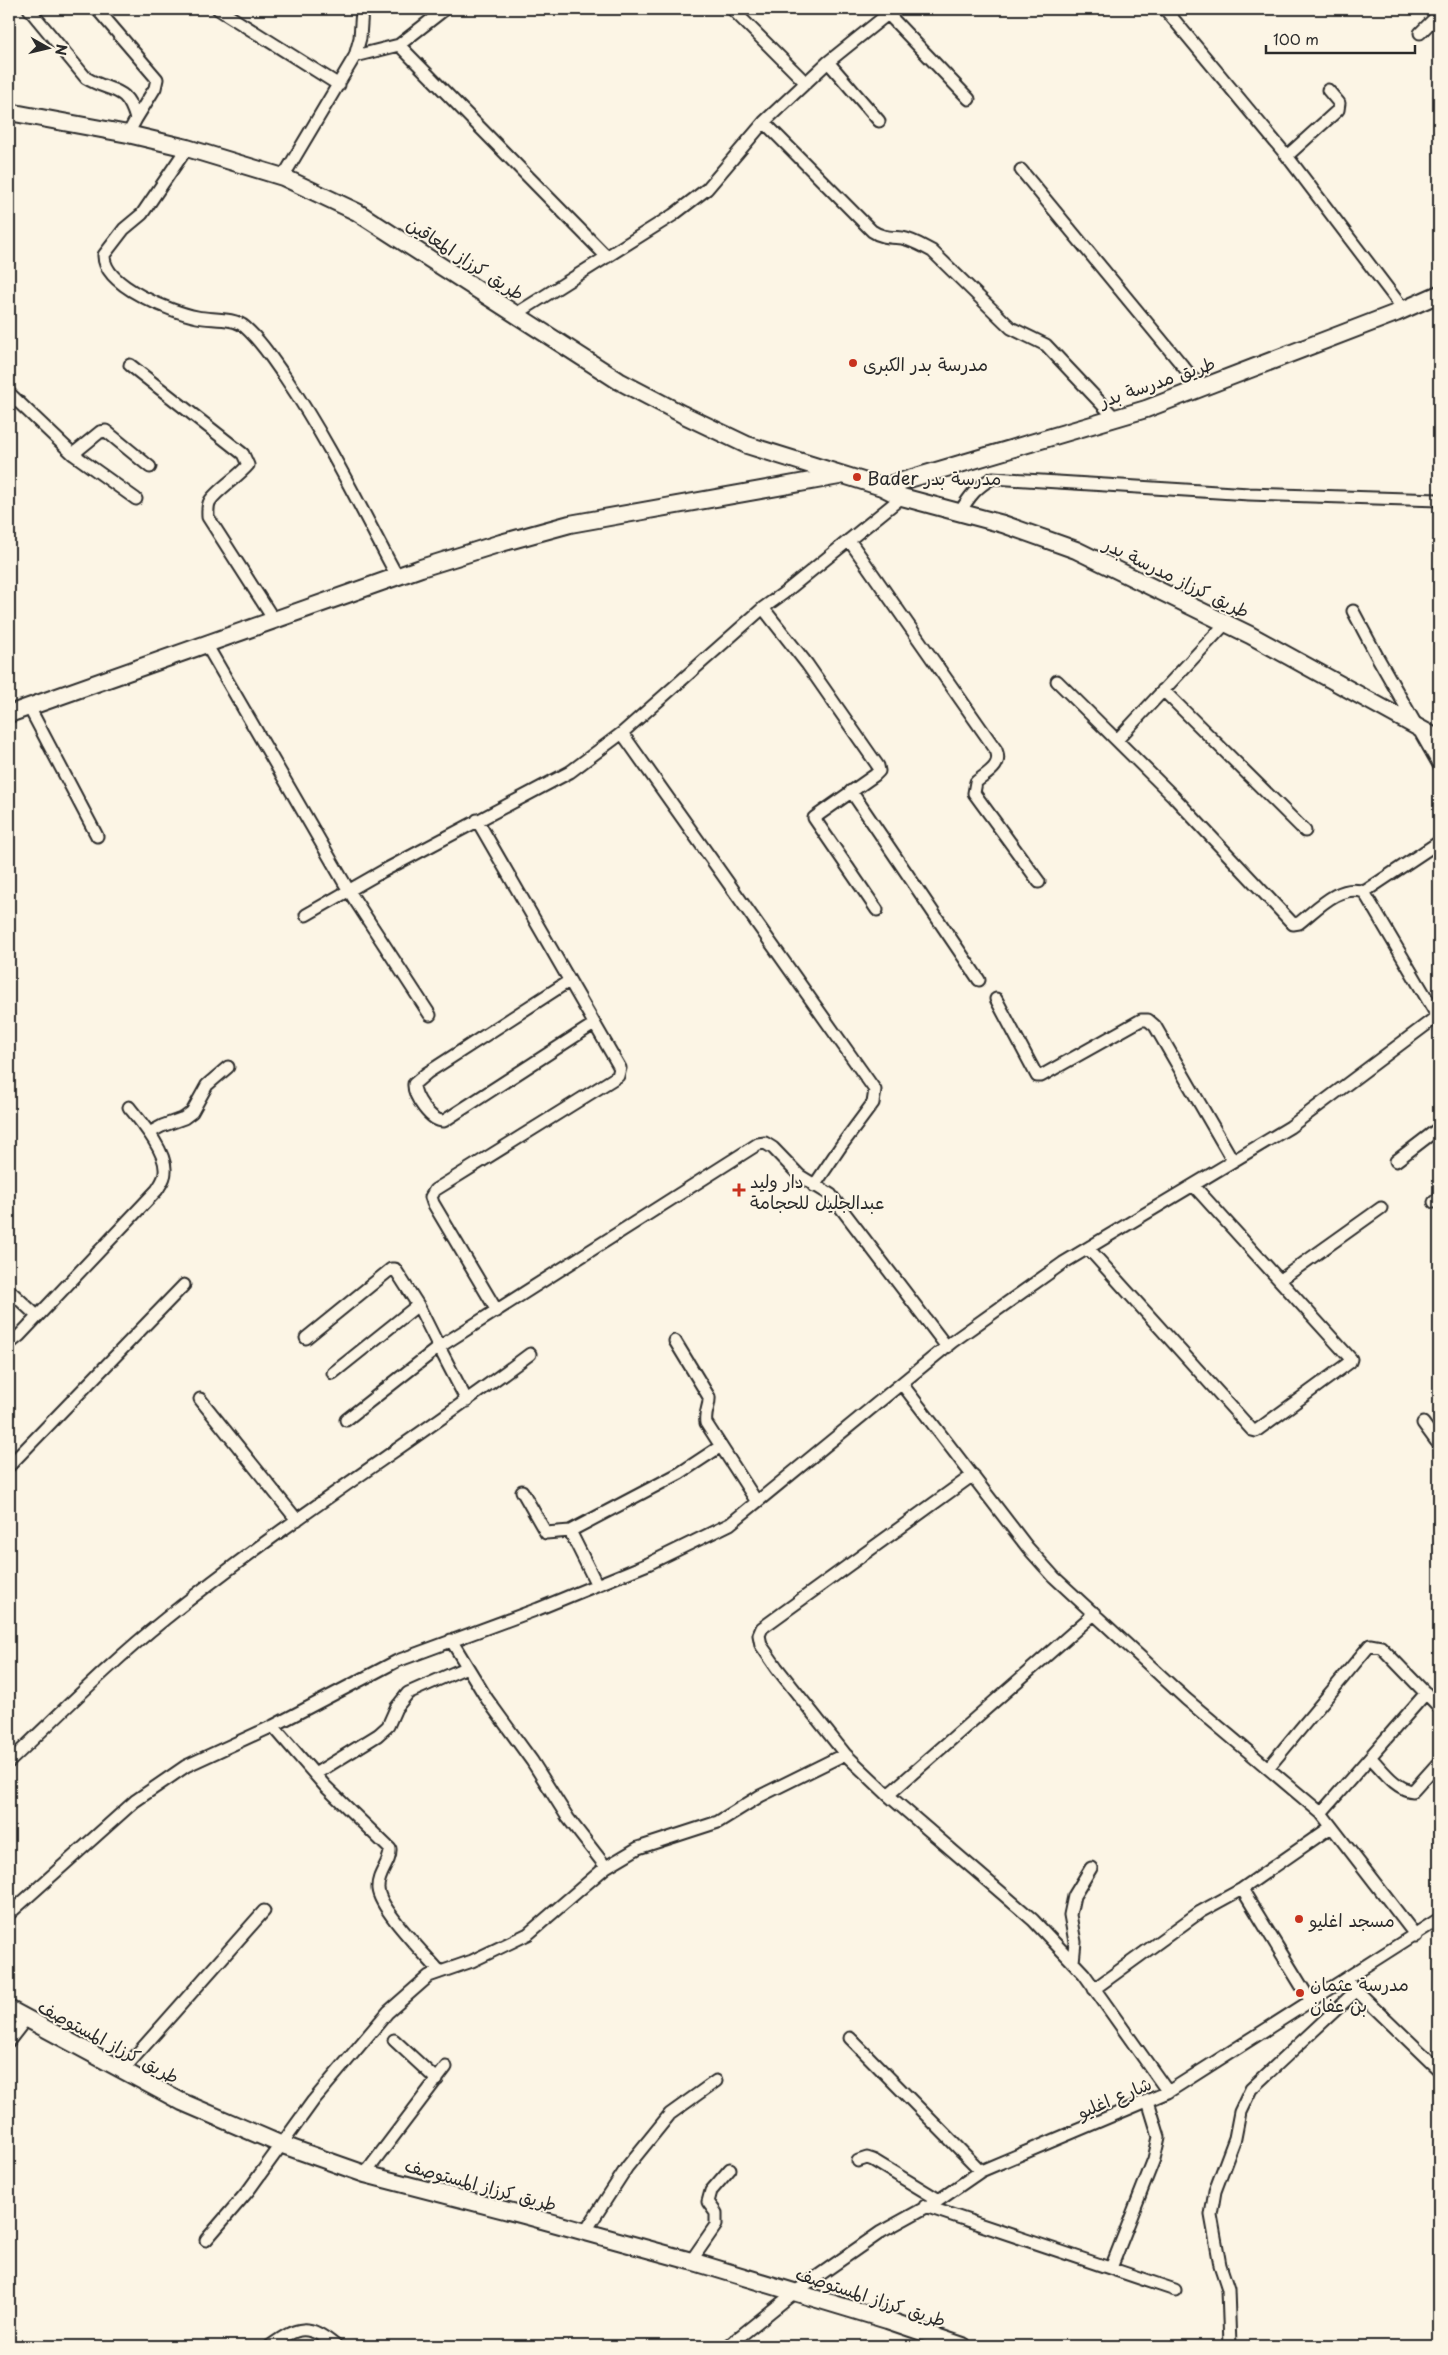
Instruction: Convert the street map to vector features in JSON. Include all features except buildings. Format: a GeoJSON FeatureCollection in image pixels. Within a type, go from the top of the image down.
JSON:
{"type":"FeatureCollection","features":[{"type":"Feature","properties":{"kind":"street"},"geometry":{"type":"LineString","coordinates":[[29,9],[86,78],[126,96],[131,102],[136,119]]}},
{"type":"Feature","properties":{"kind":"street"},"geometry":{"type":"LineString","coordinates":[[97,9],[157,79],[155,88],[128,134]]}},
{"type":"Feature","properties":{"kind":"street"},"geometry":{"type":"LineString","coordinates":[[218,9],[339,85]]}},
{"type":"Feature","properties":{"kind":"street"},"geometry":{"type":"LineString","coordinates":[[282,177],[355,56],[360,38],[362,9]]}},
{"type":"Feature","properties":{"kind":"street"},"geometry":{"type":"LineString","coordinates":[[355,56],[399,45],[445,9]]}},
{"type":"Feature","properties":{"kind":"street"},"geometry":{"type":"LineString","coordinates":[[732,9],[806,82]]}},
{"type":"Feature","properties":{"kind":"street"},"geometry":{"type":"LineString","coordinates":[[1164,9],[1287,156],[1404,310]]}},
{"type":"Feature","properties":{"kind":"street"},"geometry":{"type":"LineString","coordinates":[[516,314],[673,215],[707,189],[764,122],[828,62],[890,11],[970,99]]}},
{"type":"Feature","properties":{"kind":"street"},"geometry":{"type":"LineString","coordinates":[[1420,33],[1439,14]]}},
{"type":"Feature","properties":{"kind":"street"},"geometry":{"type":"LineString","coordinates":[[399,45],[606,257]]}},
{"type":"Feature","properties":{"kind":"street"},"geometry":{"type":"LineString","coordinates":[[828,62],[879,121]]}},
{"type":"Feature","properties":{"kind":"street"},"geometry":{"type":"LineString","coordinates":[[1287,156],[1338,110],[1339,103],[1328,90]]}},
{"type":"Feature","properties":{"kind":"street","name":"طريق كرزاز المعاقين"},"geometry":{"type":"LineString","coordinates":[[9,112],[128,134],[187,148],[282,177],[357,212],[619,381],[682,414],[747,445],[841,476],[882,487]]}},
{"type":"Feature","properties":{"kind":"street"},"geometry":{"type":"LineString","coordinates":[[764,122],[872,231],[878,236],[903,238],[916,242],[932,251],[1011,328],[1046,344],[1115,418]]}},
{"type":"Feature","properties":{"kind":"street"},"geometry":{"type":"LineString","coordinates":[[187,148],[142,214],[124,229],[104,255],[105,266],[118,281],[150,301],[196,317],[221,319],[243,325],[263,345],[306,409],[397,576]]}},
{"type":"Feature","properties":{"kind":"street"},"geometry":{"type":"LineString","coordinates":[[1021,170],[1201,388]]}},
{"type":"Feature","properties":{"kind":"street","name":"طريق مدرسة بدر"},"geometry":{"type":"LineString","coordinates":[[882,487],[1115,418],[1201,388],[1404,310],[1439,294]]}},
{"type":"Feature","properties":{"kind":"street"},"geometry":{"type":"LineString","coordinates":[[130,365],[210,427],[243,454],[247,460],[248,465],[239,476],[210,500],[208,517],[274,620]]}},
{"type":"Feature","properties":{"kind":"street"},"geometry":{"type":"LineString","coordinates":[[9,393],[73,454],[136,499]]}},
{"type":"Feature","properties":{"kind":"street"},"geometry":{"type":"LineString","coordinates":[[73,454],[100,432],[106,431],[150,467]]}},
{"type":"Feature","properties":{"kind":"street"},"geometry":{"type":"LineString","coordinates":[[97,836],[15,709],[397,576],[500,543],[570,524],[841,476]]}},
{"type":"Feature","properties":{"kind":"street"},"geometry":{"type":"LineString","coordinates":[[960,512],[970,496],[981,484],[993,478],[1249,494],[1439,500]]}},
{"type":"Feature","properties":{"kind":"street","name":"طريق كرزاز مدرسة بدر"},"geometry":{"type":"LineString","coordinates":[[882,487],[902,497],[960,512],[1076,550],[1226,623],[1439,739]]}},
{"type":"Feature","properties":{"kind":"street"},"geometry":{"type":"LineString","coordinates":[[306,915],[477,820],[570,772],[622,733],[763,608],[902,497]]}},
{"type":"Feature","properties":{"kind":"street"},"geometry":{"type":"LineString","coordinates":[[849,540],[996,750],[999,757],[998,764],[976,782],[974,793],[1039,882]]}},
{"type":"Feature","properties":{"kind":"street"},"geometry":{"type":"LineString","coordinates":[[763,608],[807,664],[878,766],[879,771],[875,775],[814,818],[877,910]]}},
{"type":"Feature","properties":{"kind":"street"},"geometry":{"type":"LineString","coordinates":[[1353,611],[1416,727],[1439,765]]}},
{"type":"Feature","properties":{"kind":"street"},"geometry":{"type":"LineString","coordinates":[[1118,740],[1226,623]]}},
{"type":"Feature","properties":{"kind":"street"},"geometry":{"type":"LineString","coordinates":[[206,644],[349,891],[430,1015]]}},
{"type":"Feature","properties":{"kind":"street"},"geometry":{"type":"LineString","coordinates":[[9,1914],[135,1801],[186,1766],[273,1726],[397,1661],[597,1585],[648,1564],[730,1524],[947,1347],[1063,1263],[1290,1127],[1439,1017],[1364,892],[1353,889],[1341,892],[1299,923],[1294,924],[1118,740],[1057,681]]}},
{"type":"Feature","properties":{"kind":"street"},"geometry":{"type":"LineString","coordinates":[[1163,690],[1305,831]]}},
{"type":"Feature","properties":{"kind":"street"},"geometry":{"type":"LineString","coordinates":[[622,733],[875,1090],[873,1103],[814,1186]]}},
{"type":"Feature","properties":{"kind":"street"},"geometry":{"type":"LineString","coordinates":[[851,792],[978,980]]}},
{"type":"Feature","properties":{"kind":"street"},"geometry":{"type":"LineString","coordinates":[[477,820],[620,1068],[618,1076],[435,1190],[432,1203],[497,1311]]}},
{"type":"Feature","properties":{"kind":"street"},"geometry":{"type":"LineString","coordinates":[[1364,892],[1439,842]]}},
{"type":"Feature","properties":{"kind":"street"},"geometry":{"type":"LineString","coordinates":[[569,981],[427,1073],[414,1084],[415,1093],[434,1118],[438,1121],[444,1121],[594,1024]]}},
{"type":"Feature","properties":{"kind":"street"},"geometry":{"type":"LineString","coordinates":[[996,1000],[1037,1076],[1041,1076],[1141,1020],[1148,1020],[1155,1026],[1233,1161]]}},
{"type":"Feature","properties":{"kind":"street"},"geometry":{"type":"LineString","coordinates":[[149,1133],[184,1118],[192,1112],[207,1085],[228,1067]]}},
{"type":"Feature","properties":{"kind":"street"},"geometry":{"type":"LineString","coordinates":[[9,1344],[157,1190],[165,1173],[164,1162],[149,1133],[128,1106]]}},
{"type":"Feature","properties":{"kind":"street"},"geometry":{"type":"LineString","coordinates":[[1396,1161],[1439,1128]]}},
{"type":"Feature","properties":{"kind":"street"},"geometry":{"type":"LineString","coordinates":[[346,1420],[439,1347],[758,1144],[765,1143],[773,1148],[800,1176],[831,1195],[947,1347]]}},
{"type":"Feature","properties":{"kind":"street"},"geometry":{"type":"LineString","coordinates":[[1088,1248],[1254,1432],[1350,1362],[1351,1359],[1194,1186]]}},
{"type":"Feature","properties":{"kind":"street"},"geometry":{"type":"LineString","coordinates":[[1280,1280],[1381,1208]]}},
{"type":"Feature","properties":{"kind":"street"},"geometry":{"type":"LineString","coordinates":[[306,1338],[391,1269],[395,1269],[418,1305],[467,1401]]}},
{"type":"Feature","properties":{"kind":"street"},"geometry":{"type":"LineString","coordinates":[[9,1466],[184,1285]]}},
{"type":"Feature","properties":{"kind":"street"},"geometry":{"type":"LineString","coordinates":[[9,1290],[37,1316]]}},
{"type":"Feature","properties":{"kind":"street"},"geometry":{"type":"LineString","coordinates":[[333,1373],[418,1305]]}},
{"type":"Feature","properties":{"kind":"street"},"geometry":{"type":"LineString","coordinates":[[675,1341],[707,1393],[709,1404],[704,1414],[706,1423],[757,1502]]}},
{"type":"Feature","properties":{"kind":"street"},"geometry":{"type":"LineString","coordinates":[[9,1762],[164,1619],[297,1520],[467,1401],[530,1354]]}},
{"type":"Feature","properties":{"kind":"street"},"geometry":{"type":"LineString","coordinates":[[902,1384],[1028,1548],[1054,1577],[1186,1699],[1320,1813],[1416,1936]]}},
{"type":"Feature","properties":{"kind":"street"},"geometry":{"type":"LineString","coordinates":[[200,1399],[297,1520]]}},
{"type":"Feature","properties":{"kind":"street"},"geometry":{"type":"LineString","coordinates":[[1423,1423],[1439,1446]]}},
{"type":"Feature","properties":{"kind":"street"},"geometry":{"type":"LineString","coordinates":[[522,1491],[546,1533],[570,1531],[680,1473],[721,1446]]}},
{"type":"Feature","properties":{"kind":"street"},"geometry":{"type":"LineString","coordinates":[[972,1475],[762,1628],[759,1635],[761,1644],[776,1668],[845,1754],[888,1795],[1033,1920],[1073,1962],[1168,2092]]}},
{"type":"Feature","properties":{"kind":"street"},"geometry":{"type":"LineString","coordinates":[[570,1531],[597,1585]]}},
{"type":"Feature","properties":{"kind":"street"},"geometry":{"type":"LineString","coordinates":[[888,1795],[1095,1613]]}},
{"type":"Feature","properties":{"kind":"street"},"geometry":{"type":"LineString","coordinates":[[451,1640],[487,1699],[532,1761],[568,1818],[606,1867]]}},
{"type":"Feature","properties":{"kind":"street"},"geometry":{"type":"LineString","coordinates":[[1268,1768],[1370,1645],[1376,1644],[1381,1647],[1439,1707]]}},
{"type":"Feature","properties":{"kind":"street"},"geometry":{"type":"LineString","coordinates":[[315,1774],[378,1735],[388,1726],[396,1708],[408,1693],[467,1666]]}},
{"type":"Feature","properties":{"kind":"street"},"geometry":{"type":"LineString","coordinates":[[1320,1813],[1426,1693]]}},
{"type":"Feature","properties":{"kind":"street"},"geometry":{"type":"LineString","coordinates":[[273,1726],[315,1774],[390,1849],[391,1856],[380,1875],[379,1881],[378,1888],[382,1903],[440,1972]]}},
{"type":"Feature","properties":{"kind":"street"},"geometry":{"type":"LineString","coordinates":[[206,2240],[248,2191],[280,2144],[313,2102],[388,2012],[429,1976],[472,1961],[528,1934],[606,1867],[651,1842],[718,1822],[760,1796],[845,1754]]}},
{"type":"Feature","properties":{"kind":"street"},"geometry":{"type":"LineString","coordinates":[[1370,1757],[1400,1787],[1413,1791],[1439,1762]]}},
{"type":"Feature","properties":{"kind":"street"},"geometry":{"type":"LineString","coordinates":[[1094,1989],[1200,1912],[1242,1889],[1331,1827]]}},
{"type":"Feature","properties":{"kind":"street"},"geometry":{"type":"LineString","coordinates":[[1073,1962],[1076,1942],[1070,1915],[1074,1896],[1091,1868]]}},
{"type":"Feature","properties":{"kind":"street"},"geometry":{"type":"LineString","coordinates":[[1242,1889],[1310,2000]]}},
{"type":"Feature","properties":{"kind":"street"},"geometry":{"type":"LineString","coordinates":[[122,2070],[264,1910]]}},
{"type":"Feature","properties":{"kind":"street","name":"شارع اغليو"},"geometry":{"type":"LineString","coordinates":[[728,2346],[795,2292],[881,2232],[938,2200],[981,2171],[1168,2092],[1310,2000],[1416,1936],[1439,1919]]}},
{"type":"Feature","properties":{"kind":"street"},"geometry":{"type":"LineString","coordinates":[[1346,1980],[1439,2070]]}},
{"type":"Feature","properties":{"kind":"street"},"geometry":{"type":"LineString","coordinates":[[1230,2346],[1228,2289],[1220,2265],[1212,2215],[1215,2191],[1235,2138],[1240,2112],[1251,2089],[1357,1990]]}},
{"type":"Feature","properties":{"kind":"street","name":"طريق كرزاز المستوصف"},"geometry":{"type":"LineString","coordinates":[[9,2009],[182,2102],[280,2144],[365,2174],[691,2261],[963,2346]]}},
{"type":"Feature","properties":{"kind":"street"},"geometry":{"type":"LineString","coordinates":[[9,2041],[26,2019]]}},
{"type":"Feature","properties":{"kind":"street"},"geometry":{"type":"LineString","coordinates":[[850,2038],[981,2171]]}},
{"type":"Feature","properties":{"kind":"street"},"geometry":{"type":"LineString","coordinates":[[394,2040],[437,2080]]}},
{"type":"Feature","properties":{"kind":"street"},"geometry":{"type":"LineString","coordinates":[[365,2174],[446,2067]]}},
{"type":"Feature","properties":{"kind":"street"},"geometry":{"type":"LineString","coordinates":[[585,2232],[627,2167],[670,2114],[716,2081]]}},
{"type":"Feature","properties":{"kind":"street"},"geometry":{"type":"LineString","coordinates":[[1110,2268],[1155,2152],[1159,2137],[1148,2101]]}},
{"type":"Feature","properties":{"kind":"street"},"geometry":{"type":"LineString","coordinates":[[858,2161],[867,2158],[874,2160],[938,2200]]}},
{"type":"Feature","properties":{"kind":"street"},"geometry":{"type":"LineString","coordinates":[[691,2261],[716,2225],[716,2213],[708,2202],[711,2191],[730,2169]]}},
{"type":"Feature","properties":{"kind":"street"},"geometry":{"type":"LineString","coordinates":[[925,2206],[1175,2290]]}},
{"type":"Feature","properties":{"kind":"street"},"geometry":{"type":"LineString","coordinates":[[270,2346],[290,2331],[299,2328],[317,2332],[336,2346]]}},
{"type":"Feature","properties":{"kind":"place","name":"مدرسة بدر الكبرى"},"geometry":{"type":"Point","coordinates":[853,363]}},
{"type":"Feature","properties":{"kind":"place","name":"Bader مدرسة بدر"},"geometry":{"type":"Point","coordinates":[857,477]}},
{"type":"Feature","properties":{"kind":"place","name":"دار وليد عبدالجليل للحجامة"},"geometry":{"type":"Point","coordinates":[739,1190]}},
{"type":"Feature","properties":{"kind":"place","name":"مسجد اغليو"},"geometry":{"type":"Point","coordinates":[1299,1919]}},
{"type":"Feature","properties":{"kind":"place","name":"مدرسة عثمان بن عفان"},"geometry":{"type":"Point","coordinates":[1300,1993]}}]}
